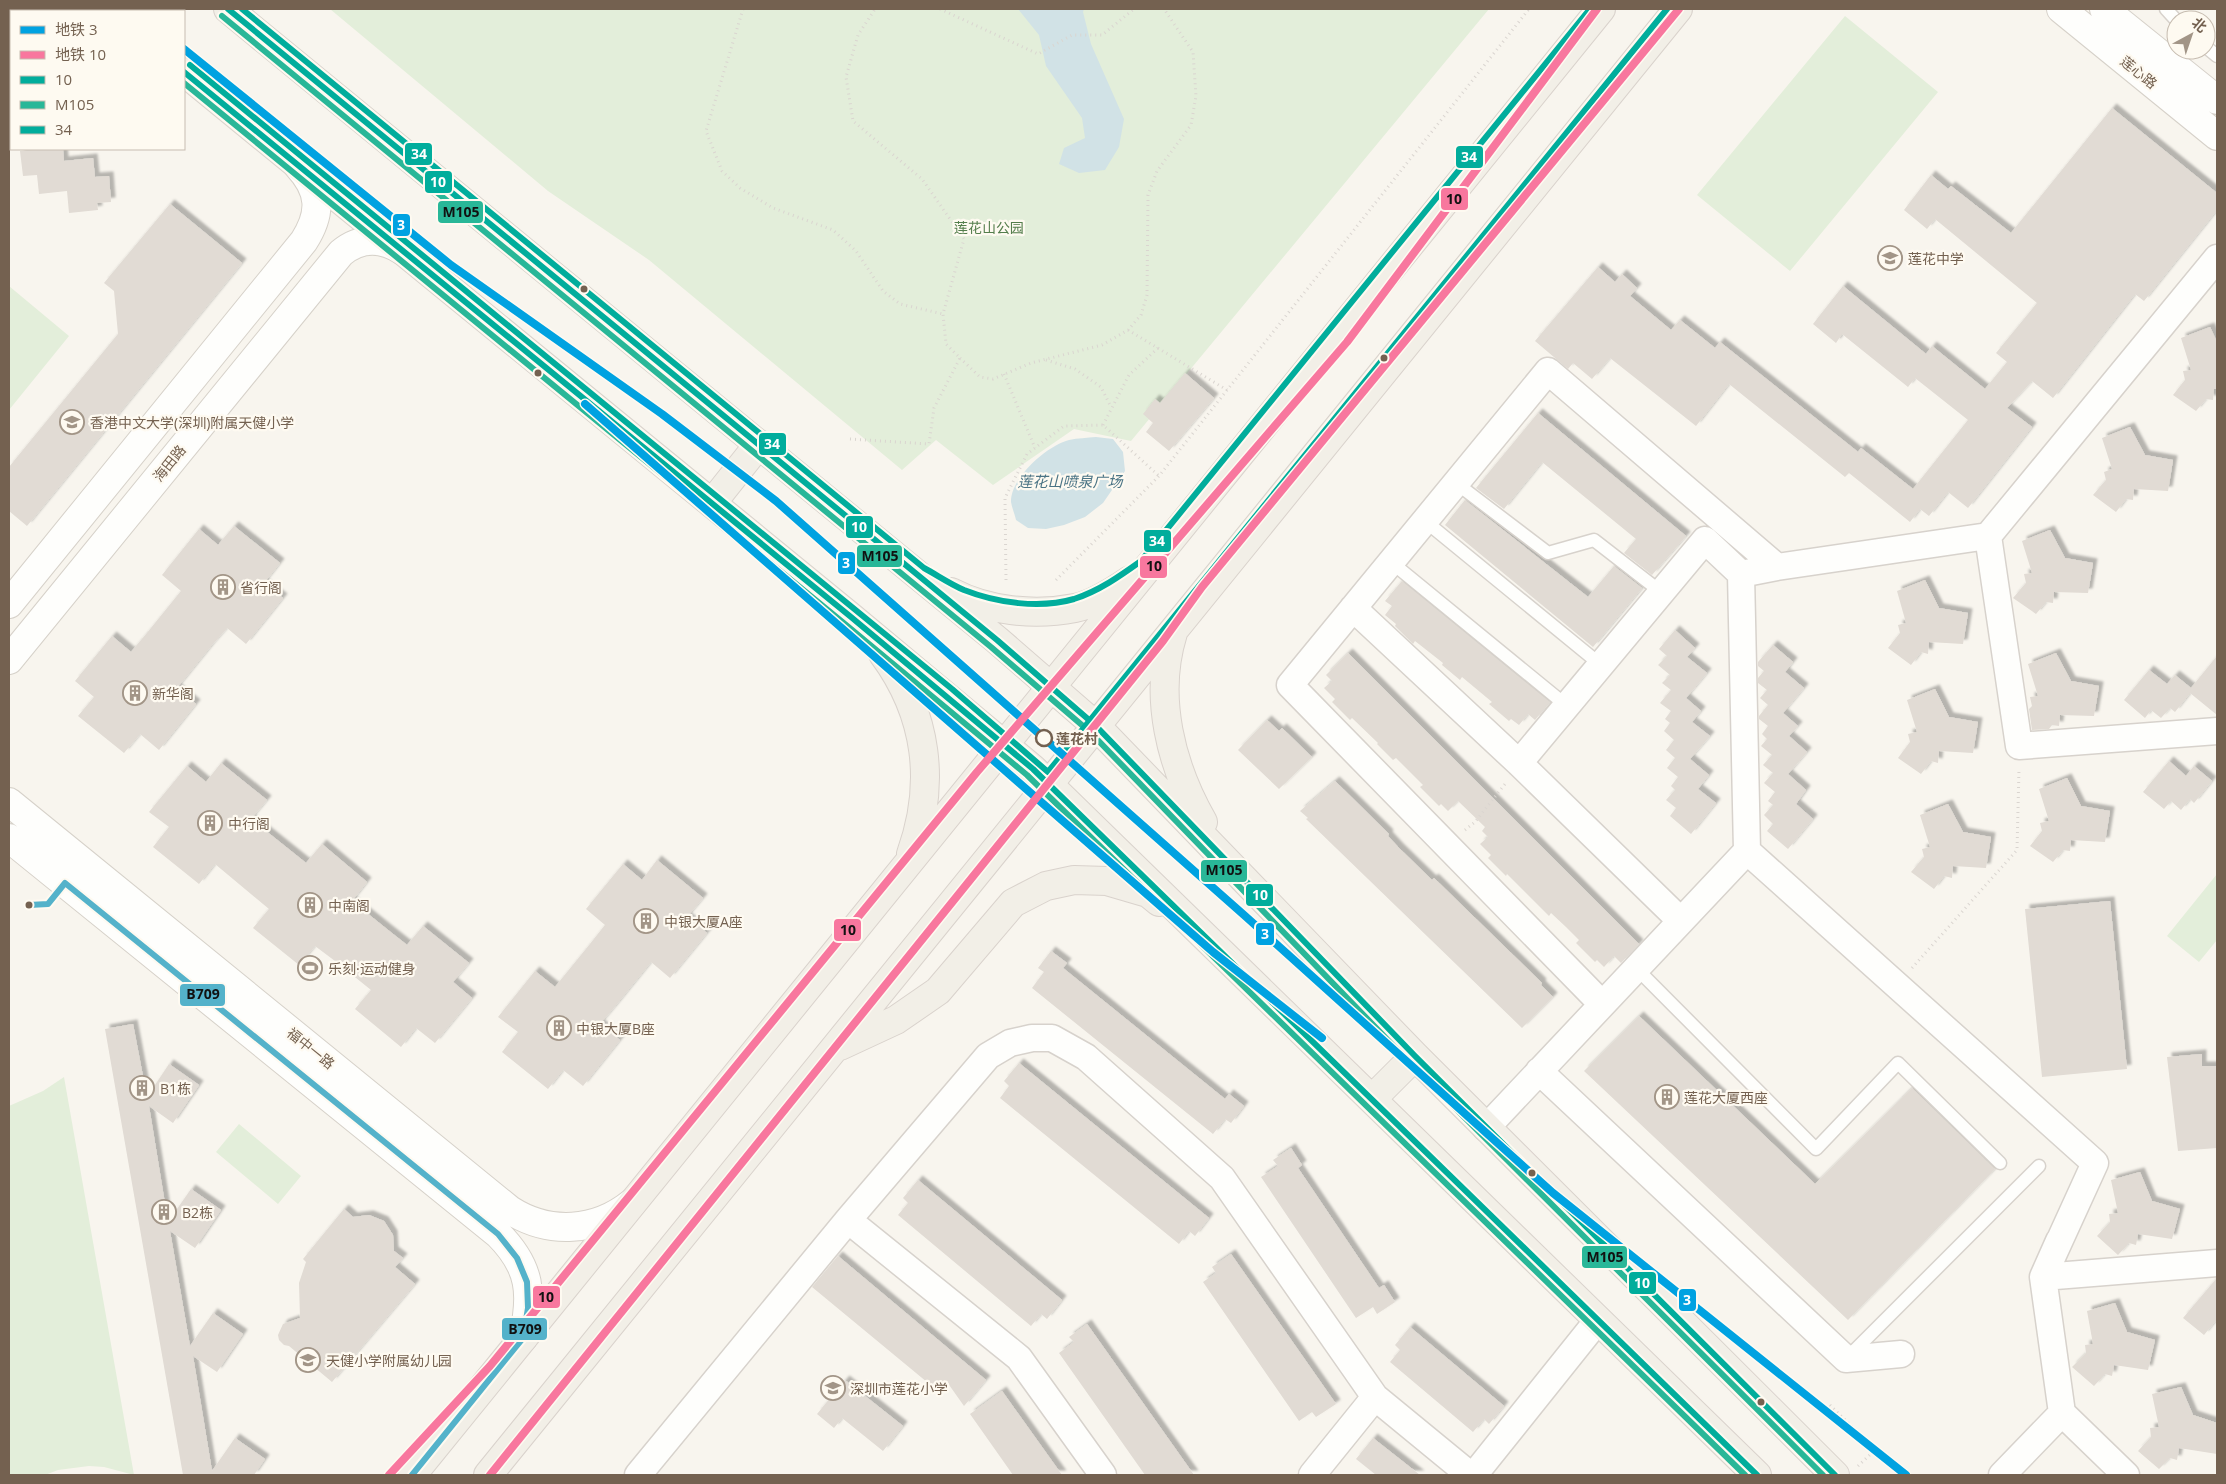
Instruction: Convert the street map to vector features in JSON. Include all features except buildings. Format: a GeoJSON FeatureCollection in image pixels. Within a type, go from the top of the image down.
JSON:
{"type":"FeatureCollection","features":[{"type":"Feature","properties":{"kind":"main road"},"geometry":{"type":"LineString","coordinates":[[228,9],[1052,686],[1096,726],[1486,1128],[1845,1472]]}},
{"type":"Feature","properties":{"kind":"main road"},"geometry":{"type":"LineString","coordinates":[[412,1475],[1601,9]]}},
{"type":"Feature","properties":{"kind":"main road"},"geometry":{"type":"LineString","coordinates":[[488,1475],[1678,9]]}},
{"type":"Feature","properties":{"kind":"main road"},"geometry":{"type":"LineString","coordinates":[[185,73],[851,617],[1004,744],[1049,784],[1758,1475]]}},
{"type":"Feature","properties":{"kind":"main road"},"geometry":{"type":"LineString","coordinates":[[712,503],[759,444]]}},
{"type":"Feature","properties":{"kind":"main road"},"geometry":{"type":"LineString","coordinates":[[919,576],[966,600],[1003,610],[1044,611],[1076,608],[1115,591],[1148,568]]}},
{"type":"Feature","properties":{"kind":"main road"},"geometry":{"type":"LineString","coordinates":[[851,617],[875,643],[896,674],[912,705],[921,731],[925,755],[924,794],[916,837],[906,865]]}},
{"type":"Feature","properties":{"kind":"main road"},"geometry":{"type":"LineString","coordinates":[[1174,630],[1167,658],[1165,695],[1174,755],[1196,809],[1206,827],[1243,878]]}},
{"type":"Feature","properties":{"kind":"main road"},"geometry":{"type":"LineString","coordinates":[[834,1049],[896,1020],[938,991],[1013,903],[1046,886],[1074,880],[1107,880],[1148,893],[1209,940]]}},
{"type":"Feature","properties":{"kind":"main road"},"geometry":{"type":"LineString","coordinates":[[1372,1099],[1415,1056]]}},
{"type":"Feature","properties":{"kind":"street","name":"莲心路"},"geometry":{"type":"LineString","coordinates":[[2061,9],[2217,136]]}},
{"type":"Feature","properties":{"kind":"street","name":"莲心路"},"geometry":{"type":"LineString","coordinates":[[2104,9],[2217,100]]}},
{"type":"Feature","properties":{"kind":"street"},"geometry":{"type":"LineString","coordinates":[[9,604],[307,236],[315,221],[316,199],[309,180],[292,159]]}},
{"type":"Feature","properties":{"kind":"street","name":"海田路"},"geometry":{"type":"LineString","coordinates":[[9,660],[341,253],[359,242],[369,240],[388,243],[406,253]]}},
{"type":"Feature","properties":{"kind":"street"},"geometry":{"type":"LineString","coordinates":[[1741,574],[1988,536],[2217,258]]}},
{"type":"Feature","properties":{"kind":"street"},"geometry":{"type":"LineString","coordinates":[[1602,1004],[1290,685],[1548,372],[1777,567]]}},
{"type":"Feature","properties":{"kind":"street"},"geometry":{"type":"LineString","coordinates":[[1988,536],[2019,746],[2217,731]]}},
{"type":"Feature","properties":{"kind":"street"},"geometry":{"type":"LineString","coordinates":[[1486,1128],[1747,851],[1741,574],[1705,540],[1519,763]]}},
{"type":"Feature","properties":{"kind":"street"},"geometry":{"type":"LineString","coordinates":[[1353,608],[1519,763],[1681,921]]}},
{"type":"Feature","properties":{"kind":"street","name":"福中一路"},"geometry":{"type":"LineString","coordinates":[[9,802],[489,1210],[524,1273],[529,1294],[528,1315],[523,1338]]}},
{"type":"Feature","properties":{"kind":"street","name":"福中一路"},"geometry":{"type":"LineString","coordinates":[[9,838],[489,1210],[558,1228],[593,1224],[617,1214],[633,1202]]}},
{"type":"Feature","properties":{"kind":"street"},"geometry":{"type":"LineString","coordinates":[[1747,851],[2095,1162],[2043,1277]]}},
{"type":"Feature","properties":{"kind":"street"},"geometry":{"type":"LineString","coordinates":[[638,1475],[848,1220],[988,1056],[1010,1043],[1032,1038],[1052,1038],[1086,1057],[1222,1178],[1375,1398],[1472,1475],[1598,1320]]}},
{"type":"Feature","properties":{"kind":"street"},"geometry":{"type":"LineString","coordinates":[[1538,1071],[1846,1360],[1901,1354]]}},
{"type":"Feature","properties":{"kind":"street"},"geometry":{"type":"LineString","coordinates":[[848,1220],[1019,1358],[1103,1475]]}},
{"type":"Feature","properties":{"kind":"street"},"geometry":{"type":"LineString","coordinates":[[2059,1241],[2043,1277],[2062,1413],[2126,1475]]}},
{"type":"Feature","properties":{"kind":"street"},"geometry":{"type":"LineString","coordinates":[[2043,1277],[2217,1263]]}},
{"type":"Feature","properties":{"kind":"street"},"geometry":{"type":"LineString","coordinates":[[1312,1475],[1375,1398]]}},
{"type":"Feature","properties":{"kind":"street"},"geometry":{"type":"LineString","coordinates":[[2002,1475],[2062,1413]]}},
{"type":"Feature","properties":{"kind":"lane"},"geometry":{"type":"LineString","coordinates":[[1456,483],[1548,553],[1594,540],[1661,592]]}},
{"type":"Feature","properties":{"kind":"lane"},"geometry":{"type":"LineString","coordinates":[[1424,521],[1601,665]]}},
{"type":"Feature","properties":{"kind":"lane"},"geometry":{"type":"LineString","coordinates":[[1391,562],[1567,706]]}},
{"type":"Feature","properties":{"kind":"lane"},"geometry":{"type":"LineString","coordinates":[[1636,968],[1816,1149],[1898,1063],[2000,1164]]}},
{"type":"Feature","properties":{"kind":"lane"},"geometry":{"type":"LineString","coordinates":[[1846,1360],[2039,1166]]}},
{"type":"Feature","properties":{"kind":"path"},"geometry":{"type":"LineString","coordinates":[[743,9],[706,132],[722,171],[740,188],[773,208],[833,230],[856,252],[883,291],[900,304],[942,314]]}},
{"type":"Feature","properties":{"kind":"path"},"geometry":{"type":"LineString","coordinates":[[874,9],[858,35],[846,77],[853,121],[922,179],[964,239],[942,314],[946,344],[980,377],[993,379],[1045,360],[1102,345],[1128,330],[1141,315],[1146,295],[1148,194],[1156,171],[1191,125],[1196,96],[1193,52],[1164,9]]}},
{"type":"Feature","properties":{"kind":"path"},"geometry":{"type":"LineString","coordinates":[[940,9],[1038,54],[1072,35],[1102,35],[1134,9]]}},
{"type":"Feature","properties":{"kind":"path"},"geometry":{"type":"LineString","coordinates":[[1056,580],[1159,476],[1530,9]]}},
{"type":"Feature","properties":{"kind":"path"},"geometry":{"type":"LineString","coordinates":[[1128,330],[1227,390]]}},
{"type":"Feature","properties":{"kind":"path"},"geometry":{"type":"LineString","coordinates":[[1102,426],[1129,376],[1158,348]]}},
{"type":"Feature","properties":{"kind":"path"},"geometry":{"type":"LineString","coordinates":[[850,439],[929,444],[934,408],[960,358]]}},
{"type":"Feature","properties":{"kind":"path"},"geometry":{"type":"LineString","coordinates":[[1045,360],[1074,369],[1101,387],[1111,407]]}},
{"type":"Feature","properties":{"kind":"path"},"geometry":{"type":"LineString","coordinates":[[1004,374],[1035,448]]}},
{"type":"Feature","properties":{"kind":"path"},"geometry":{"type":"LineString","coordinates":[[1006,580],[1005,498],[1027,454],[1064,426],[1102,426],[1159,476]]}},
{"type":"Feature","properties":{"kind":"path"},"geometry":{"type":"LineString","coordinates":[[1896,985],[2017,850],[2019,746]]}},
{"type":"Feature","properties":{"kind":"path"},"geometry":{"type":"LineString","coordinates":[[1446,844],[1475,822],[1495,799],[1519,763]]}},
{"type":"Feature","properties":{"kind":"path"},"geometry":{"type":"LineString","coordinates":[[1830,1405],[1900,1475]]}},
{"type":"Feature","properties":{"kind":"path"},"geometry":{"type":"LineString","coordinates":[[1845,1472],[1875,1450]]}},
{"type":"Feature","properties":{"kind":"green space","name":"莲花山公园"},"geometry":{"type":"Polygon","coordinates":[[[330,9],[1489,9],[1131,441],[1074,429],[993,485],[936,440],[902,470],[649,260],[548,191],[330,9]]]}},
{"type":"Feature","properties":{"kind":"green space"},"geometry":{"type":"Polygon","coordinates":[[[1845,16],[1938,92],[1790,271],[1697,195],[1845,16]]]}},
{"type":"Feature","properties":{"kind":"green space"},"geometry":{"type":"Polygon","coordinates":[[[9,286],[69,336],[9,410],[9,286]]]}},
{"type":"Feature","properties":{"kind":"green space"},"geometry":{"type":"Polygon","coordinates":[[[2217,874],[2217,940],[2199,962],[2167,936],[2217,874]]]}},
{"type":"Feature","properties":{"kind":"green space"},"geometry":{"type":"Polygon","coordinates":[[[64,1077],[134,1475],[104,1467],[89,1466],[58,1470],[45,1475],[9,1474],[9,1106],[43,1091],[64,1077]]]}},
{"type":"Feature","properties":{"kind":"green space"},"geometry":{"type":"Polygon","coordinates":[[[239,1124],[301,1176],[278,1204],[216,1152],[239,1124]]]}},
{"type":"Feature","properties":{"kind":"water"},"geometry":{"type":"Polygon","coordinates":[[[1018,9],[1084,9],[1083,12],[1091,44],[1124,119],[1119,147],[1105,170],[1079,173],[1059,164],[1064,148],[1085,138],[1082,118],[1046,66],[1039,35],[1018,9]]]}},
{"type":"Feature","properties":{"kind":"water","name":"莲花山喷泉广场"},"geometry":{"type":"Polygon","coordinates":[[[1096,437],[1113,439],[1123,452],[1125,471],[1103,503],[1085,517],[1046,529],[1028,528],[1016,520],[1011,502],[1012,493],[1023,473],[1041,455],[1060,443],[1072,439],[1096,437]]]}},
{"type":"Feature","properties":{"kind":"metro line","name":"10"},"geometry":{"type":"LineString","coordinates":[[389,1475],[490,1366],[977,772],[1347,342],[1597,9]]}},
{"type":"Feature","properties":{"kind":"metro line","name":"10"},"geometry":{"type":"LineString","coordinates":[[490,1475],[1163,641],[1202,587],[1679,9]]}},
{"type":"Feature","properties":{"kind":"metro line","name":"3"},"geometry":{"type":"LineString","coordinates":[[185,50],[451,265],[662,414],[776,501],[1244,915],[1553,1193],[1906,1475]]}},
{"type":"Feature","properties":{"kind":"metro line","name":"3"},"geometry":{"type":"LineString","coordinates":[[585,404],[1213,952],[1322,1038]]}},
{"type":"Feature","properties":{"kind":"transit line","name":"10"},"geometry":{"type":"LineString","coordinates":[[228,9],[997,640],[1096,726],[1415,1056],[1835,1475]]}},
{"type":"Feature","properties":{"kind":"transit line","name":"34"},"geometry":{"type":"LineString","coordinates":[[242,9],[924,568],[959,588],[977,595],[1004,601],[1033,604],[1061,602],[1083,596],[1109,583],[1141,561],[1590,9]]}},
{"type":"Feature","properties":{"kind":"transit line","name":"34"},"geometry":{"type":"LineString","coordinates":[[190,65],[952,689],[1048,772],[1667,9]]}},
{"type":"Feature","properties":{"kind":"transit line","name":"M105"},"geometry":{"type":"LineString","coordinates":[[222,16],[991,647],[1090,732],[1409,1062],[1823,1475]]}},
{"type":"Feature","properties":{"kind":"transit line","name":"10"},"geometry":{"type":"LineString","coordinates":[[185,73],[851,617],[1033,769],[1757,1475]]}},
{"type":"Feature","properties":{"kind":"transit line","name":"M105"},"geometry":{"type":"LineString","coordinates":[[185,84],[1027,775],[1745,1475]]}},
{"type":"Feature","properties":{"kind":"transit line","name":"B709"},"geometry":{"type":"LineString","coordinates":[[29,905],[48,904],[65,883],[498,1234],[517,1258],[527,1282],[528,1308],[523,1338],[412,1475]]}},
{"type":"Feature","properties":{"kind":"place","name":"莲花中学"},"geometry":{"type":"Point","coordinates":[1890,258]}},
{"type":"Feature","properties":{"kind":"place","name":"香港中文大学(深圳)附属天健小学"},"geometry":{"type":"Point","coordinates":[72,422]}},
{"type":"Feature","properties":{"kind":"place","name":"省行阁"},"geometry":{"type":"Point","coordinates":[223,587]}},
{"type":"Feature","properties":{"kind":"place","name":"新华阁"},"geometry":{"type":"Point","coordinates":[135,693]}},
{"type":"Feature","properties":{"kind":"place","name":"莲花村"},"geometry":{"type":"Point","coordinates":[1044,738]}},
{"type":"Feature","properties":{"kind":"place","name":"中行阁"},"geometry":{"type":"Point","coordinates":[210,823]}},
{"type":"Feature","properties":{"kind":"place","name":"中南阁"},"geometry":{"type":"Point","coordinates":[310,905]}},
{"type":"Feature","properties":{"kind":"place","name":"中银大厦A座"},"geometry":{"type":"Point","coordinates":[646,921]}},
{"type":"Feature","properties":{"kind":"place","name":"乐刻·运动健身"},"geometry":{"type":"Point","coordinates":[310,968]}},
{"type":"Feature","properties":{"kind":"place","name":"中银大厦B座"},"geometry":{"type":"Point","coordinates":[559,1028]}},
{"type":"Feature","properties":{"kind":"place","name":"B1栋"},"geometry":{"type":"Point","coordinates":[142,1088]}},
{"type":"Feature","properties":{"kind":"place","name":"莲花大厦西座"},"geometry":{"type":"Point","coordinates":[1667,1097]}},
{"type":"Feature","properties":{"kind":"place","name":"B2栋"},"geometry":{"type":"Point","coordinates":[164,1212]}},
{"type":"Feature","properties":{"kind":"place","name":"天健小学附属幼儿园"},"geometry":{"type":"Point","coordinates":[308,1360]}},
{"type":"Feature","properties":{"kind":"place","name":"深圳市莲花小学"},"geometry":{"type":"Point","coordinates":[833,1388]}}]}
